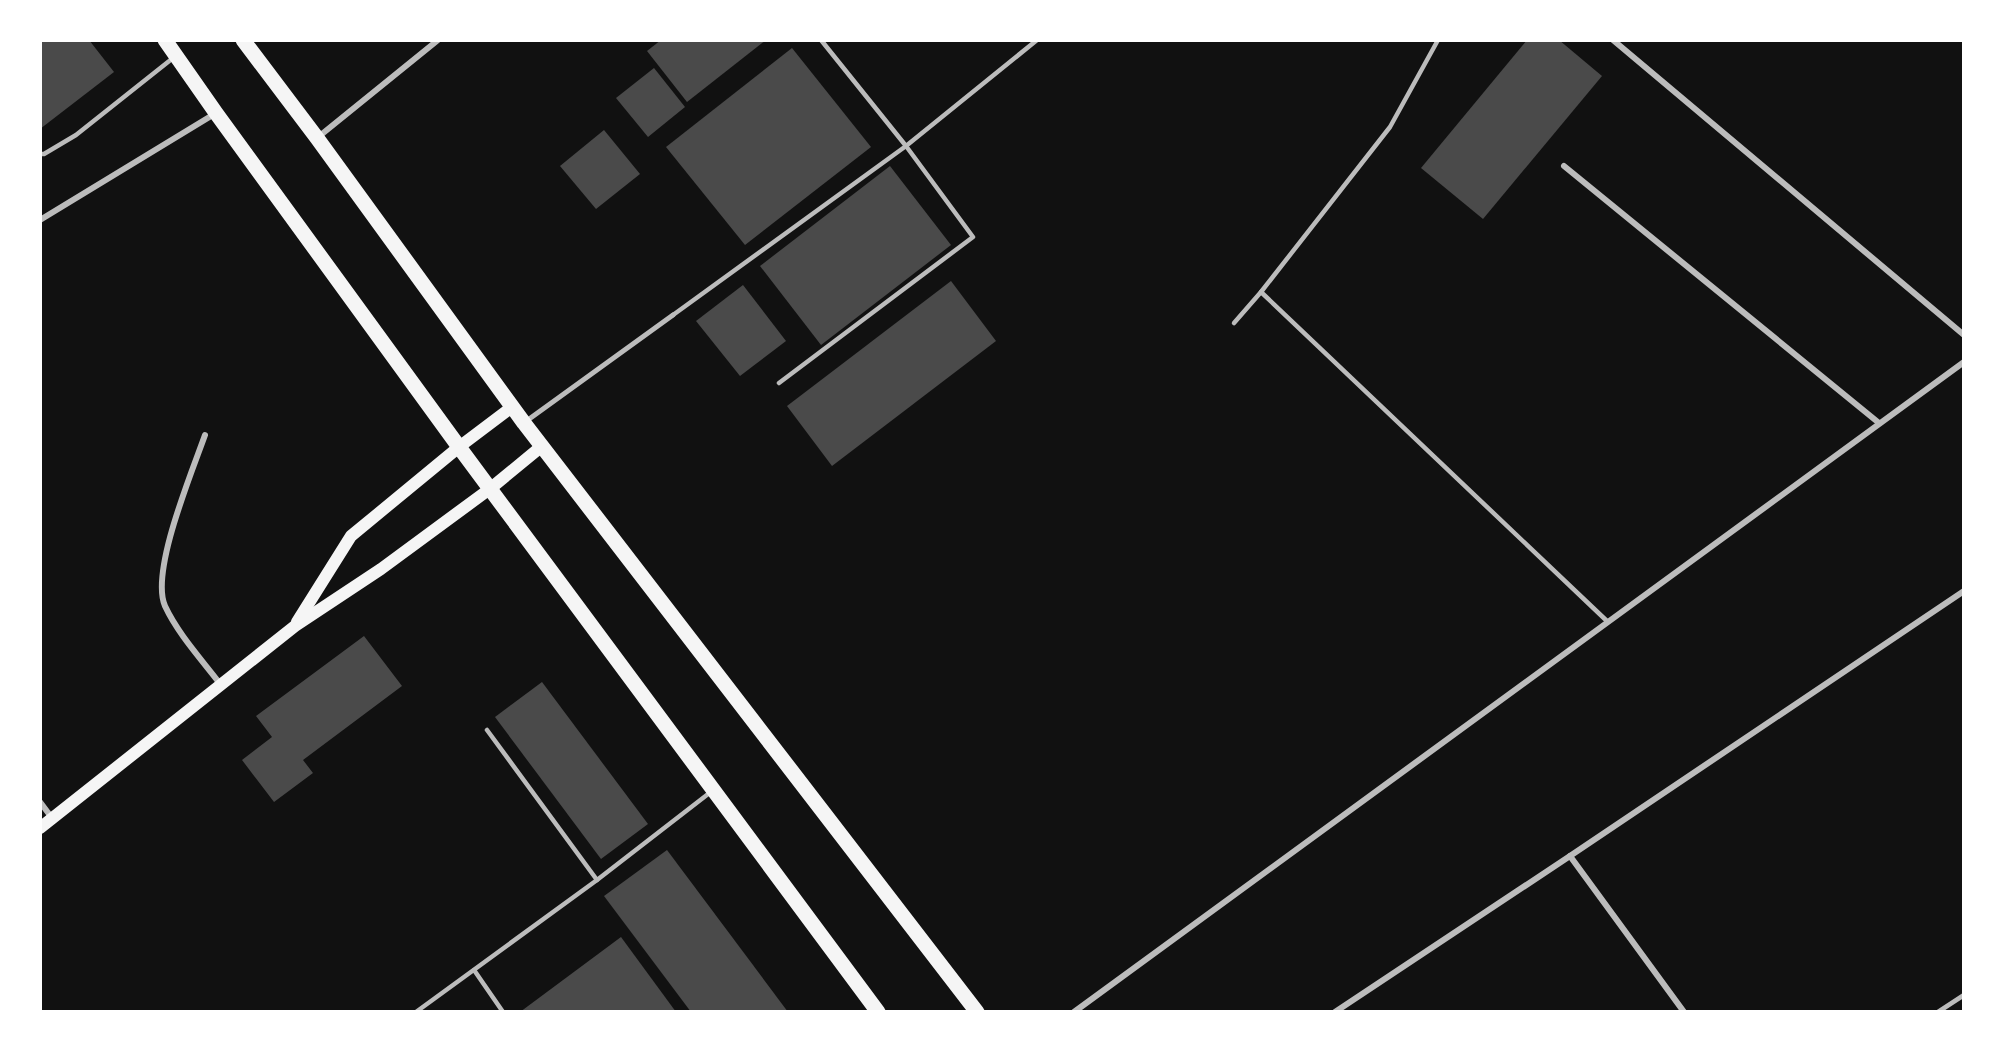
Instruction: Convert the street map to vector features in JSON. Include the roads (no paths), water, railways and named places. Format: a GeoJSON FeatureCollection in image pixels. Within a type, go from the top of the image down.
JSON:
{"type":"FeatureCollection","features":[{"type":"Feature","properties":{"kind":"main road"},"geometry":{"type":"LineString","coordinates":[[165,40],[459,447],[878,1011]]}},
{"type":"Feature","properties":{"kind":"main road"},"geometry":{"type":"LineString","coordinates":[[243,40],[318,138],[524,423],[977,1011]]}},
{"type":"Feature","properties":{"kind":"main road"},"geometry":{"type":"LineString","coordinates":[[295,626],[351,536],[512,406]]}},
{"type":"Feature","properties":{"kind":"main road"},"geometry":{"type":"LineString","coordinates":[[40,828],[295,626],[381,569],[491,488],[542,446]]}},
{"type":"Feature","properties":{"kind":"street"},"geometry":{"type":"LineString","coordinates":[[318,138],[438,40]]}},
{"type":"Feature","properties":{"kind":"street"},"geometry":{"type":"LineString","coordinates":[[1612,40],[1964,335]]}},
{"type":"Feature","properties":{"kind":"street"},"geometry":{"type":"LineString","coordinates":[[40,220],[216,113]]}},
{"type":"Feature","properties":{"kind":"street"},"geometry":{"type":"LineString","coordinates":[[1564,166],[1879,423]]}},
{"type":"Feature","properties":{"kind":"street"},"geometry":{"type":"LineString","coordinates":[[524,423],[673,315]]}},
{"type":"Feature","properties":{"kind":"street"},"geometry":{"type":"LineString","coordinates":[[1074,1011],[1964,362]]}},
{"type":"Feature","properties":{"kind":"street"},"geometry":{"type":"LineString","coordinates":[[205,435],[165,557],[161,585],[165,605],[221,685]]}},
{"type":"Feature","properties":{"kind":"street"},"geometry":{"type":"LineString","coordinates":[[1335,1011],[1964,591]]}},
{"type":"Feature","properties":{"kind":"street"},"geometry":{"type":"LineString","coordinates":[[40,802],[52,818]]}},
{"type":"Feature","properties":{"kind":"street"},"geometry":{"type":"LineString","coordinates":[[1570,856],[1684,1011]]}},
{"type":"Feature","properties":{"kind":"lane"},"geometry":{"type":"LineString","coordinates":[[779,383],[973,237],[906,146],[821,40]]}},
{"type":"Feature","properties":{"kind":"lane"},"geometry":{"type":"LineString","coordinates":[[673,315],[906,146],[1036,40]]}},
{"type":"Feature","properties":{"kind":"lane"},"geometry":{"type":"LineString","coordinates":[[1234,323],[1261,292],[1390,127],[1438,40]]}},
{"type":"Feature","properties":{"kind":"lane"},"geometry":{"type":"LineString","coordinates":[[40,154],[44,154],[76,135],[176,55]]}},
{"type":"Feature","properties":{"kind":"lane"},"geometry":{"type":"LineString","coordinates":[[1261,292],[1608,622]]}},
{"type":"Feature","properties":{"kind":"lane"},"geometry":{"type":"LineString","coordinates":[[487,730],[597,880]]}},
{"type":"Feature","properties":{"kind":"lane"},"geometry":{"type":"LineString","coordinates":[[416,1011],[597,880],[715,790]]}},
{"type":"Feature","properties":{"kind":"lane"},"geometry":{"type":"LineString","coordinates":[[474,970],[503,1011]]}},
{"type":"Feature","properties":{"kind":"lane"},"geometry":{"type":"LineString","coordinates":[[1938,1011],[1964,995]]}}]}
